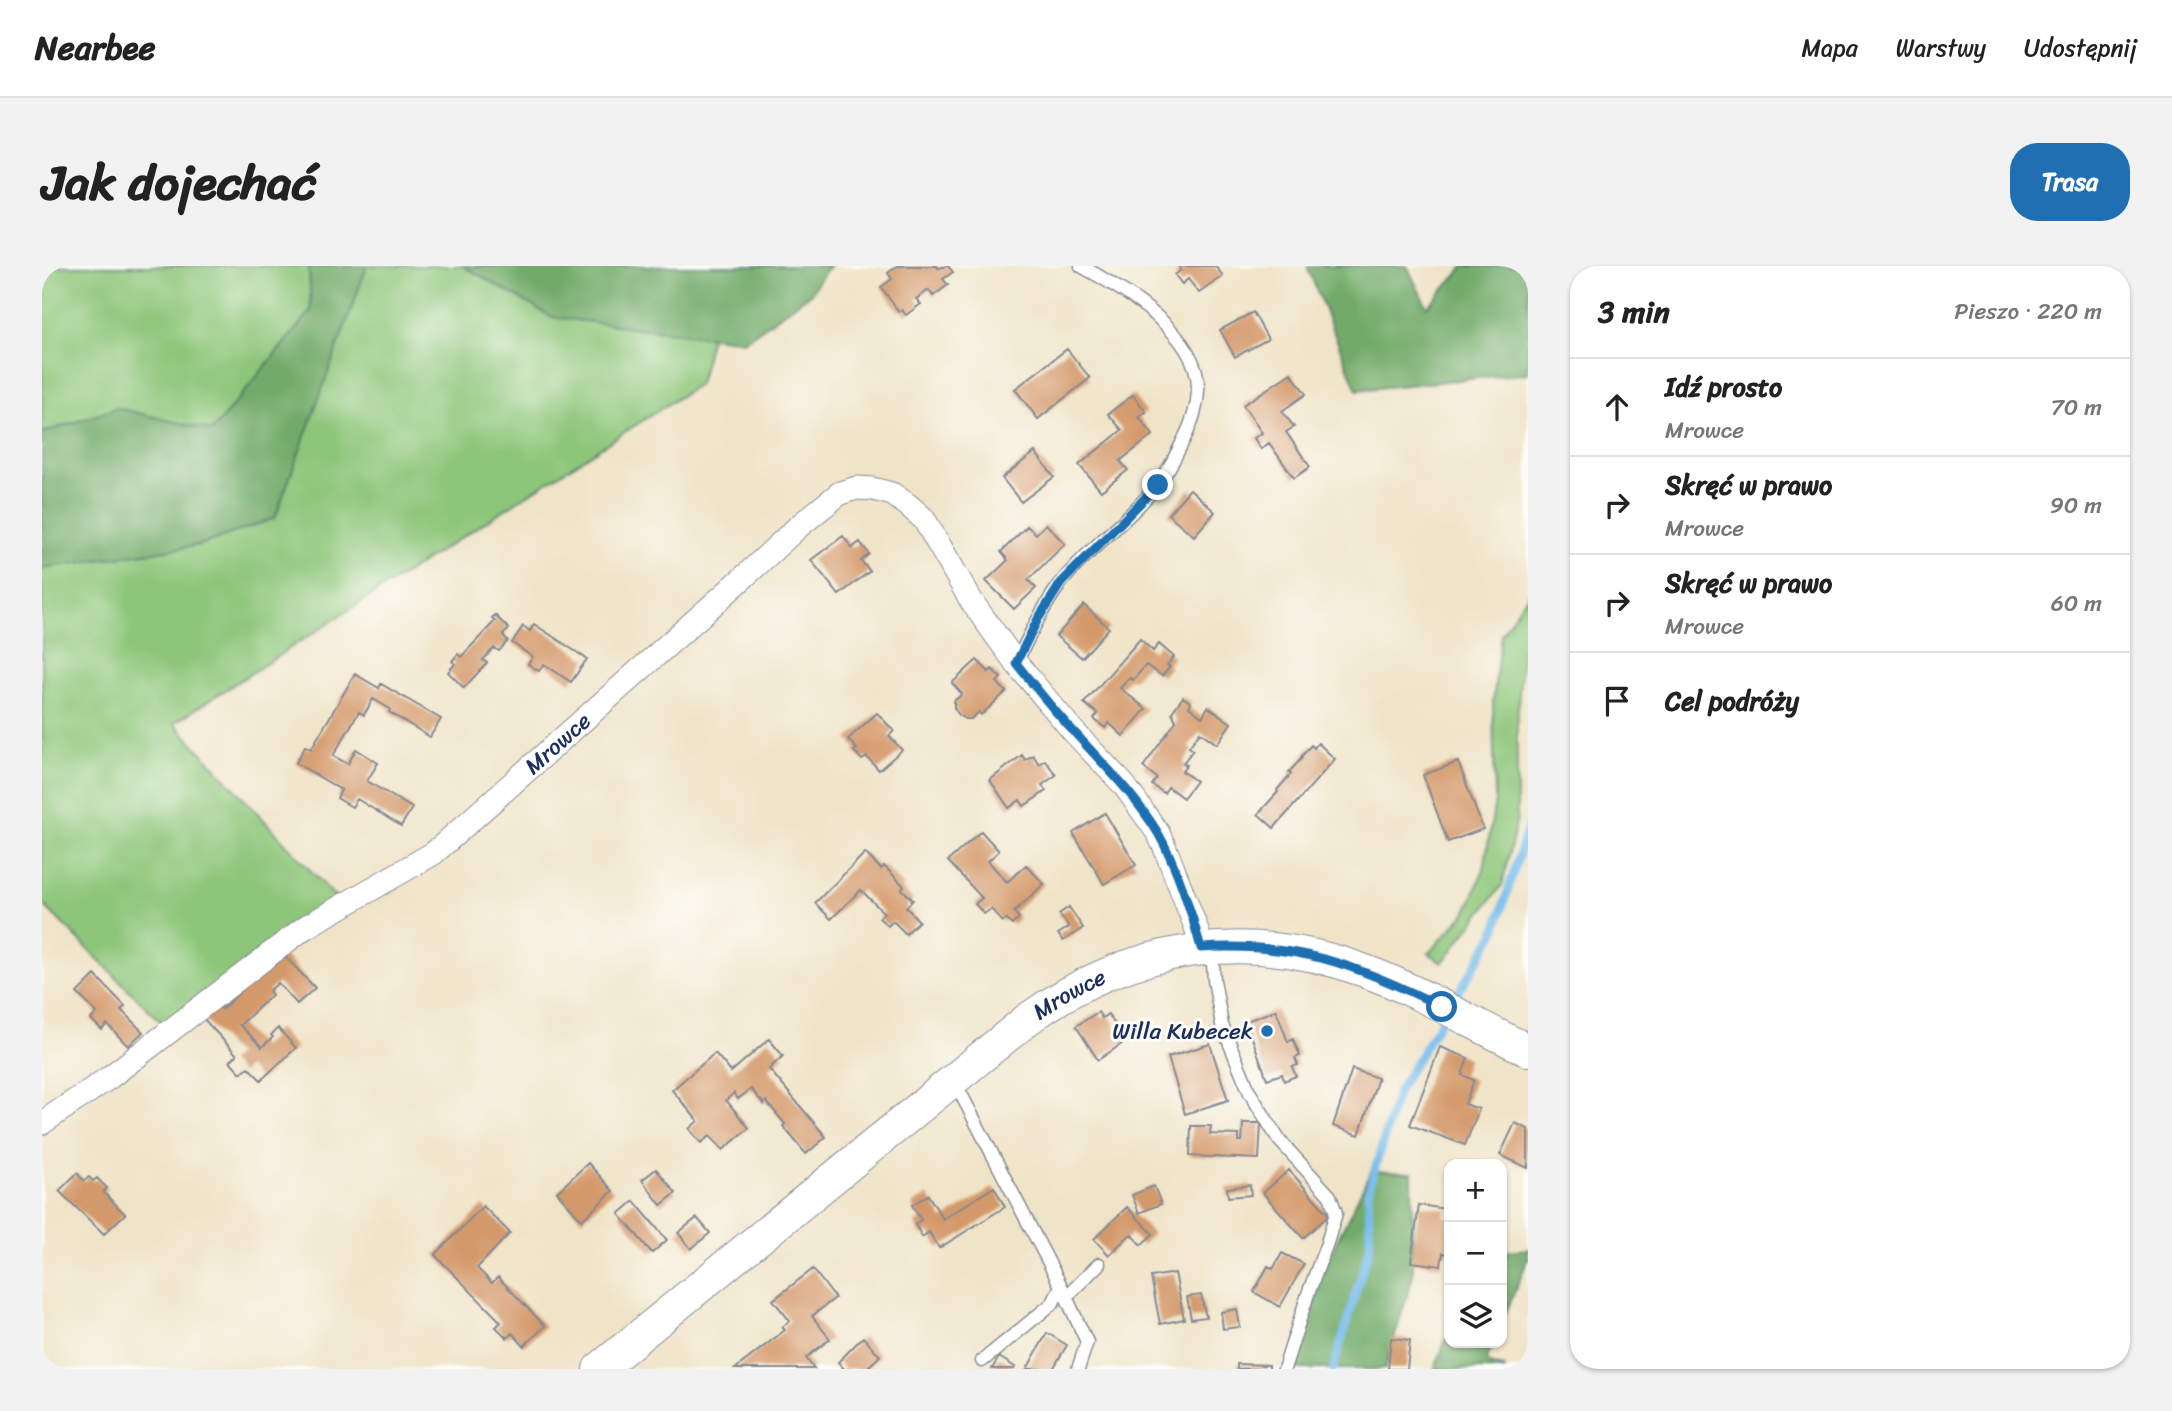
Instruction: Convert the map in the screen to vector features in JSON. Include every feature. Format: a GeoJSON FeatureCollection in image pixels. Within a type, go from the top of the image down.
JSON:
{"type":"FeatureCollection","features":[{"type":"Feature","properties":{"kind":"street","name":"Mrowce"},"geometry":{"type":"LineString","coordinates":[[42,1123],[110,1077],[304,928],[434,853],[799,526],[840,493],[857,488],[892,494],[924,519],[972,602],[1016,663],[1073,731],[1124,785],[1158,833],[1174,867],[1197,930],[1207,948]]}},
{"type":"Feature","properties":{"kind":"street","name":"Mrowce"},"geometry":{"type":"LineString","coordinates":[[599,1369],[1028,1019],[1075,989],[1143,961],[1207,948],[1252,947],[1304,953],[1336,961],[1405,989],[1528,1050]]}},
{"type":"Feature","properties":{"kind":"lane"},"geometry":{"type":"LineString","coordinates":[[1016,663],[1038,619],[1061,583],[1158,485],[1172,463],[1194,416],[1198,387],[1192,358],[1175,335],[1149,310],[1082,266]]}},
{"type":"Feature","properties":{"kind":"lane"},"geometry":{"type":"LineString","coordinates":[[1207,948],[1222,1025],[1250,1093],[1279,1140],[1329,1196],[1336,1213],[1284,1369]]}},
{"type":"Feature","properties":{"kind":"lane"},"geometry":{"type":"LineString","coordinates":[[950,1082],[961,1094],[1087,1342],[1078,1369]]}},
{"type":"Feature","properties":{"kind":"lane"},"geometry":{"type":"LineString","coordinates":[[982,1361],[1100,1264]]}},
{"type":"Feature","properties":{"kind":"green space"},"geometry":{"type":"Polygon","coordinates":[[[42,266],[309,266],[311,311],[212,431],[117,408],[42,433],[42,266]]]}},
{"type":"Feature","properties":{"kind":"green space"},"geometry":{"type":"Polygon","coordinates":[[[309,266],[367,266],[275,518],[200,545],[42,568],[42,433],[117,408],[212,431],[311,311],[309,266]]]}},
{"type":"Feature","properties":{"kind":"green space"},"geometry":{"type":"Polygon","coordinates":[[[367,266],[463,266],[552,317],[711,337],[699,384],[174,723],[338,900],[165,1026],[42,903],[42,568],[200,545],[275,518],[367,266]]]}},
{"type":"Feature","properties":{"kind":"green space"},"geometry":{"type":"Polygon","coordinates":[[[463,266],[829,266],[810,294],[744,341],[552,317],[463,266]]]}},
{"type":"Feature","properties":{"kind":"green space"},"geometry":{"type":"Polygon","coordinates":[[[1307,266],[1407,266],[1427,307],[1465,266],[1528,266],[1528,373],[1357,390],[1307,266]]]}},
{"type":"Feature","properties":{"kind":"green space"},"geometry":{"type":"Polygon","coordinates":[[[1528,595],[1528,638],[1522,651],[1517,726],[1517,819],[1502,885],[1442,963],[1429,953],[1467,911],[1484,869],[1495,801],[1493,702],[1501,634],[1528,595]]]}},
{"type":"Feature","properties":{"kind":"green space"},"geometry":{"type":"Polygon","coordinates":[[[1371,1171],[1412,1173],[1413,1276],[1385,1369],[1288,1369],[1325,1266],[1371,1171]]]}},
{"type":"Feature","properties":{"kind":"green space"},"geometry":{"type":"Polygon","coordinates":[[[1528,1249],[1528,1259],[1507,1310],[1507,1285],[1507,1251],[1528,1249]]]}},
{"type":"Feature","properties":{"kind":"green space"},"geometry":{"type":"Polygon","coordinates":[[[1444,1344],[1444,1348],[1491,1348],[1486,1362],[1505,1369],[1435,1369],[1444,1344]]]}},
{"type":"Feature","properties":{"kind":"building"},"geometry":{"type":"Polygon","coordinates":[[[897,266],[948,266],[953,272],[943,279],[948,285],[933,296],[929,290],[916,299],[921,304],[906,315],[902,310],[899,312],[881,287],[892,279],[888,273],[897,266]]]}},
{"type":"Feature","properties":{"kind":"building"},"geometry":{"type":"Polygon","coordinates":[[[1179,266],[1215,266],[1223,276],[1199,293],[1188,279],[1182,284],[1175,275],[1181,270],[1179,266]]]}},
{"type":"Feature","properties":{"kind":"building"},"geometry":{"type":"Polygon","coordinates":[[[1253,312],[1268,339],[1235,357],[1220,330],[1253,312]]]}},
{"type":"Feature","properties":{"kind":"building"},"geometry":{"type":"Polygon","coordinates":[[[1067,349],[1090,378],[1038,419],[1015,389],[1067,349]]]}},
{"type":"Feature","properties":{"kind":"building"},"geometry":{"type":"Polygon","coordinates":[[[1291,373],[1306,394],[1282,411],[1294,427],[1286,432],[1310,467],[1294,478],[1269,443],[1261,449],[1254,438],[1262,433],[1243,405],[1291,373]]]}},
{"type":"Feature","properties":{"kind":"building"},"geometry":{"type":"Polygon","coordinates":[[[1133,395],[1146,412],[1139,417],[1153,435],[1120,461],[1128,470],[1101,491],[1079,465],[1122,430],[1108,414],[1133,395]]]}},
{"type":"Feature","properties":{"kind":"building"},"geometry":{"type":"Polygon","coordinates":[[[1035,452],[1054,477],[1021,502],[1002,478],[1035,452]]]}},
{"type":"Feature","properties":{"kind":"building"},"geometry":{"type":"Polygon","coordinates":[[[1190,489],[1215,512],[1194,536],[1168,514],[1190,489]]]}},
{"type":"Feature","properties":{"kind":"building"},"geometry":{"type":"Polygon","coordinates":[[[1046,524],[1065,544],[1028,580],[1036,588],[1014,609],[986,581],[1008,560],[1001,552],[1027,526],[1036,534],[1046,524]]]}},
{"type":"Feature","properties":{"kind":"building"},"geometry":{"type":"Polygon","coordinates":[[[843,536],[852,548],[860,542],[869,554],[861,561],[870,571],[839,595],[811,560],[843,536]]]}},
{"type":"Feature","properties":{"kind":"building"},"geometry":{"type":"Polygon","coordinates":[[[1084,605],[1109,628],[1082,658],[1056,636],[1084,605]]]}},
{"type":"Feature","properties":{"kind":"building"},"geometry":{"type":"Polygon","coordinates":[[[495,615],[509,629],[503,635],[508,641],[499,651],[494,648],[483,660],[487,663],[464,688],[448,672],[455,664],[452,661],[458,654],[461,657],[495,621],[492,618],[495,615]]]}},
{"type":"Feature","properties":{"kind":"building"},"geometry":{"type":"Polygon","coordinates":[[[534,624],[587,659],[571,682],[544,664],[539,671],[528,664],[533,657],[512,643],[523,626],[530,631],[534,624]]]}},
{"type":"Feature","properties":{"kind":"building"},"geometry":{"type":"Polygon","coordinates":[[[1140,639],[1153,651],[1159,644],[1174,657],[1162,676],[1146,665],[1133,680],[1130,678],[1120,688],[1146,709],[1123,736],[1109,723],[1105,728],[1094,719],[1098,714],[1084,703],[1140,639]]]}},
{"type":"Feature","properties":{"kind":"building"},"geometry":{"type":"Polygon","coordinates":[[[977,660],[989,672],[992,669],[1001,678],[997,682],[1006,692],[981,715],[979,712],[971,719],[966,719],[954,708],[954,701],[962,694],[952,683],[977,660]]]}},
{"type":"Feature","properties":{"kind":"building"},"geometry":{"type":"Polygon","coordinates":[[[355,674],[379,688],[381,684],[441,719],[430,737],[373,699],[364,715],[359,712],[333,756],[348,764],[356,749],[378,763],[367,781],[412,808],[401,826],[357,799],[352,807],[337,798],[341,790],[296,763],[305,746],[311,749],[355,674]]]}},
{"type":"Feature","properties":{"kind":"building"},"geometry":{"type":"Polygon","coordinates":[[[1183,697],[1191,703],[1189,707],[1202,717],[1208,707],[1231,723],[1217,744],[1200,732],[1189,747],[1193,750],[1183,763],[1187,765],[1182,771],[1196,781],[1183,798],[1168,787],[1164,793],[1152,785],[1157,778],[1143,767],[1176,721],[1172,712],[1183,697]]]}},
{"type":"Feature","properties":{"kind":"building"},"geometry":{"type":"Polygon","coordinates":[[[877,713],[894,731],[889,736],[902,750],[879,770],[867,757],[862,760],[848,739],[877,713]]]}},
{"type":"Feature","properties":{"kind":"building"},"geometry":{"type":"Polygon","coordinates":[[[1318,743],[1335,759],[1274,828],[1258,814],[1278,792],[1291,774],[1289,772],[1311,745],[1314,748],[1318,743]]]}},
{"type":"Feature","properties":{"kind":"building"},"geometry":{"type":"Polygon","coordinates":[[[1022,755],[1025,760],[1033,755],[1039,764],[1045,760],[1056,775],[1042,785],[1046,791],[1024,806],[1020,800],[1009,808],[990,780],[1022,755]]]}},
{"type":"Feature","properties":{"kind":"building"},"geometry":{"type":"Polygon","coordinates":[[[1458,762],[1483,829],[1448,842],[1423,775],[1458,762]]]}},
{"type":"Feature","properties":{"kind":"building"},"geometry":{"type":"Polygon","coordinates":[[[1105,813],[1136,865],[1104,884],[1073,833],[1105,813]]]}},
{"type":"Feature","properties":{"kind":"building"},"geometry":{"type":"Polygon","coordinates":[[[981,831],[999,851],[988,861],[1007,882],[1026,865],[1044,884],[1014,912],[1019,918],[1012,925],[1006,919],[1003,922],[991,909],[984,914],[975,904],[982,898],[948,861],[981,831]]]}},
{"type":"Feature","properties":{"kind":"building"},"geometry":{"type":"Polygon","coordinates":[[[865,853],[881,869],[884,866],[904,886],[902,889],[913,900],[906,907],[919,921],[906,934],[893,921],[888,926],[879,918],[884,913],[861,890],[831,919],[815,903],[865,853]]]}},
{"type":"Feature","properties":{"kind":"building"},"geometry":{"type":"Polygon","coordinates":[[[1069,907],[1083,928],[1063,941],[1058,934],[1069,927],[1059,914],[1069,907]]]}},
{"type":"Feature","properties":{"kind":"building"},"geometry":{"type":"Polygon","coordinates":[[[282,953],[315,988],[297,1004],[278,983],[269,991],[272,995],[240,1025],[262,1047],[278,1028],[296,1048],[261,1080],[248,1067],[241,1073],[230,1061],[237,1055],[201,1016],[215,1002],[222,1009],[282,953]]]}},
{"type":"Feature","properties":{"kind":"building"},"geometry":{"type":"Polygon","coordinates":[[[95,975],[125,1006],[121,1010],[143,1032],[128,1046],[107,1024],[102,1030],[91,1019],[97,1013],[77,993],[95,975]]]}},
{"type":"Feature","properties":{"kind":"building"},"geometry":{"type":"Polygon","coordinates":[[[1276,1010],[1288,1042],[1293,1039],[1300,1056],[1295,1058],[1298,1065],[1292,1067],[1296,1076],[1284,1081],[1282,1074],[1267,1079],[1246,1021],[1276,1010]]]}},
{"type":"Feature","properties":{"kind":"building"},"geometry":{"type":"Polygon","coordinates":[[[1098,1012],[1102,1018],[1108,1014],[1126,1041],[1098,1060],[1076,1026],[1098,1012]]]}},
{"type":"Feature","properties":{"kind":"building"},"geometry":{"type":"Polygon","coordinates":[[[769,1039],[783,1056],[769,1069],[826,1137],[806,1154],[766,1101],[764,1104],[751,1089],[738,1099],[734,1093],[726,1100],[749,1128],[723,1150],[710,1136],[701,1143],[689,1129],[698,1121],[672,1090],[715,1053],[731,1072],[769,1039]]]}},
{"type":"Feature","properties":{"kind":"building"},"geometry":{"type":"Polygon","coordinates":[[[1210,1044],[1228,1100],[1185,1114],[1168,1057],[1210,1044]]]}},
{"type":"Feature","properties":{"kind":"building"},"geometry":{"type":"Polygon","coordinates":[[[1440,1047],[1468,1058],[1462,1075],[1474,1080],[1465,1104],[1479,1109],[1465,1145],[1410,1125],[1440,1047]]]}},
{"type":"Feature","properties":{"kind":"building"},"geometry":{"type":"Polygon","coordinates":[[[1352,1069],[1378,1078],[1359,1135],[1333,1126],[1352,1069]]]}},
{"type":"Feature","properties":{"kind":"building"},"geometry":{"type":"Polygon","coordinates":[[[1243,1123],[1261,1123],[1259,1159],[1190,1156],[1191,1126],[1211,1126],[1210,1134],[1239,1135],[1239,1141],[1242,1141],[1243,1123]]]}},
{"type":"Feature","properties":{"kind":"building"},"geometry":{"type":"Polygon","coordinates":[[[1515,1123],[1528,1129],[1528,1168],[1500,1155],[1515,1123]]]}},
{"type":"Feature","properties":{"kind":"building"},"geometry":{"type":"Polygon","coordinates":[[[588,1163],[613,1191],[582,1220],[557,1192],[588,1163]]]}},
{"type":"Feature","properties":{"kind":"building"},"geometry":{"type":"Polygon","coordinates":[[[656,1169],[676,1193],[661,1205],[642,1180],[656,1169]]]}},
{"type":"Feature","properties":{"kind":"building"},"geometry":{"type":"Polygon","coordinates":[[[1289,1170],[1329,1215],[1303,1238],[1263,1193],[1289,1170]]]}},
{"type":"Feature","properties":{"kind":"building"},"geometry":{"type":"Polygon","coordinates":[[[77,1173],[84,1181],[89,1177],[93,1181],[97,1178],[107,1188],[103,1192],[125,1214],[104,1234],[59,1191],[77,1173]]]}},
{"type":"Feature","properties":{"kind":"building"},"geometry":{"type":"Polygon","coordinates":[[[1250,1185],[1251,1195],[1228,1197],[1227,1188],[1250,1185]]]}},
{"type":"Feature","properties":{"kind":"building"},"geometry":{"type":"Polygon","coordinates":[[[1154,1186],[1161,1204],[1139,1213],[1132,1195],[1154,1186]]]}},
{"type":"Feature","properties":{"kind":"building"},"geometry":{"type":"Polygon","coordinates":[[[994,1187],[1005,1207],[939,1248],[929,1232],[922,1237],[915,1224],[921,1220],[912,1205],[928,1195],[943,1219],[994,1187]]]}},
{"type":"Feature","properties":{"kind":"building"},"geometry":{"type":"Polygon","coordinates":[[[634,1201],[667,1240],[652,1253],[619,1214],[634,1201]]]}},
{"type":"Feature","properties":{"kind":"building"},"geometry":{"type":"Polygon","coordinates":[[[1419,1205],[1444,1209],[1444,1253],[1441,1266],[1411,1262],[1419,1205]]]}},
{"type":"Feature","properties":{"kind":"building"},"geometry":{"type":"Polygon","coordinates":[[[483,1206],[510,1233],[477,1268],[492,1283],[498,1277],[545,1326],[524,1346],[512,1333],[507,1338],[496,1327],[501,1322],[435,1255],[483,1206]]]}},
{"type":"Feature","properties":{"kind":"building"},"geometry":{"type":"Polygon","coordinates":[[[1127,1207],[1153,1234],[1141,1245],[1131,1234],[1109,1255],[1094,1239],[1127,1207]]]}},
{"type":"Feature","properties":{"kind":"building"},"geometry":{"type":"Polygon","coordinates":[[[697,1218],[710,1233],[691,1249],[678,1233],[697,1218]]]}},
{"type":"Feature","properties":{"kind":"building"},"geometry":{"type":"Polygon","coordinates":[[[1282,1253],[1304,1264],[1280,1307],[1254,1292],[1268,1266],[1273,1269],[1282,1253]]]}},
{"type":"Feature","properties":{"kind":"building"},"geometry":{"type":"Polygon","coordinates":[[[813,1269],[835,1298],[812,1316],[830,1339],[806,1358],[814,1369],[735,1369],[785,1330],[782,1327],[790,1321],[773,1300],[813,1269]]]}},
{"type":"Feature","properties":{"kind":"building"},"geometry":{"type":"Polygon","coordinates":[[[1175,1273],[1184,1319],[1160,1324],[1151,1277],[1175,1273]]]}},
{"type":"Feature","properties":{"kind":"building"},"geometry":{"type":"Polygon","coordinates":[[[1201,1295],[1206,1317],[1191,1319],[1187,1297],[1201,1295]]]}},
{"type":"Feature","properties":{"kind":"building"},"geometry":{"type":"Polygon","coordinates":[[[1237,1309],[1240,1327],[1223,1329],[1221,1312],[1237,1309]]]}},
{"type":"Feature","properties":{"kind":"building"},"geometry":{"type":"Polygon","coordinates":[[[1047,1333],[1067,1345],[1053,1369],[1027,1369],[1047,1333]]]}},
{"type":"Feature","properties":{"kind":"building"},"geometry":{"type":"Polygon","coordinates":[[[863,1337],[880,1356],[866,1369],[844,1369],[838,1362],[863,1337]]]}},
{"type":"Feature","properties":{"kind":"building"},"geometry":{"type":"Polygon","coordinates":[[[1391,1338],[1410,1340],[1407,1369],[1388,1369],[1391,1338]]]}},
{"type":"Feature","properties":{"kind":"building"},"geometry":{"type":"Polygon","coordinates":[[[999,1357],[1015,1367],[1014,1369],[992,1369],[999,1357]]]}},
{"type":"Feature","properties":{"kind":"building"},"geometry":{"type":"Polygon","coordinates":[[[1237,1364],[1269,1365],[1269,1369],[1237,1369],[1237,1364]]]}},
{"type":"Feature","properties":{"kind":"waterway"},"geometry":{"type":"LineString","coordinates":[[1452,1002],[1494,935],[1528,826]]}},
{"type":"Feature","properties":{"kind":"waterway"},"geometry":{"type":"LineString","coordinates":[[1333,1369],[1370,1245],[1368,1192],[1398,1091],[1445,1014]]}},
{"type":"Feature","properties":{"kind":"place","name":"Willa Kubecek"},"geometry":{"type":"Point","coordinates":[1267,1031]}},
{"type":"Feature","properties":{"kind":"route"},"geometry":{"type":"LineString","coordinates":[[1158,485],[1061,583],[1038,619],[1016,663],[1073,731],[1124,785],[1158,833],[1174,867],[1201,948],[1252,947],[1318,956],[1366,971],[1442,1007]]}}]}
